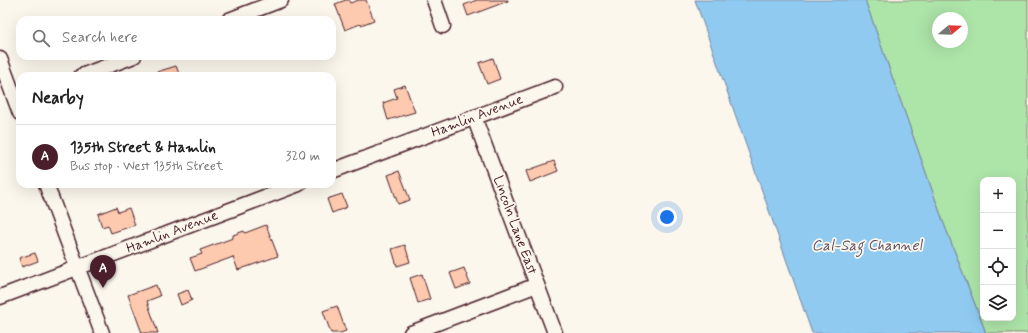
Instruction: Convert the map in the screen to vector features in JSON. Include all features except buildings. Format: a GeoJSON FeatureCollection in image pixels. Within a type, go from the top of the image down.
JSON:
{"type":"FeatureCollection","features":[{"type":"Feature","properties":{"kind":"street"},"geometry":{"type":"LineString","coordinates":[[239,16],[281,0]]}},
{"type":"Feature","properties":{"kind":"street"},"geometry":{"type":"LineString","coordinates":[[434,0],[443,26]]}},
{"type":"Feature","properties":{"kind":"street"},"geometry":{"type":"LineString","coordinates":[[0,59],[16,99]]}},
{"type":"Feature","properties":{"kind":"street"},"geometry":{"type":"LineString","coordinates":[[92,72],[123,60]]}},
{"type":"Feature","properties":{"kind":"street","name":"Hamlin Avenue"},"geometry":{"type":"LineString","coordinates":[[336,169],[555,87]]}},
{"type":"Feature","properties":{"kind":"street","name":"Lincoln Lane East"},"geometry":{"type":"LineString","coordinates":[[474,117],[555,333]]}},
{"type":"Feature","properties":{"kind":"street"},"geometry":{"type":"LineString","coordinates":[[48,188],[102,333]]}},
{"type":"Feature","properties":{"kind":"street","name":"Hamlin Avenue"},"geometry":{"type":"LineString","coordinates":[[0,297],[288,188]]}},
{"type":"Feature","properties":{"kind":"street"},"geometry":{"type":"LineString","coordinates":[[411,333],[537,285]]}},
{"type":"Feature","properties":{"kind":"green space"},"geometry":{"type":"Polygon","coordinates":[[[865,0],[1028,0],[1028,333],[986,333],[981,321],[1016,321],[1016,177],[980,177],[980,317],[944,224],[865,0]]]}},
{"type":"Feature","properties":{"kind":"water","name":"Cal-Sag Channel"},"geometry":{"type":"Polygon","coordinates":[[[695,0],[865,0],[944,224],[980,317],[980,321],[981,321],[986,333],[812,333],[695,0]]]}},
{"type":"Feature","properties":{"kind":"place","name":"135th Street & Hamlin"},"geometry":{"type":"Point","coordinates":[103,288]}}]}
